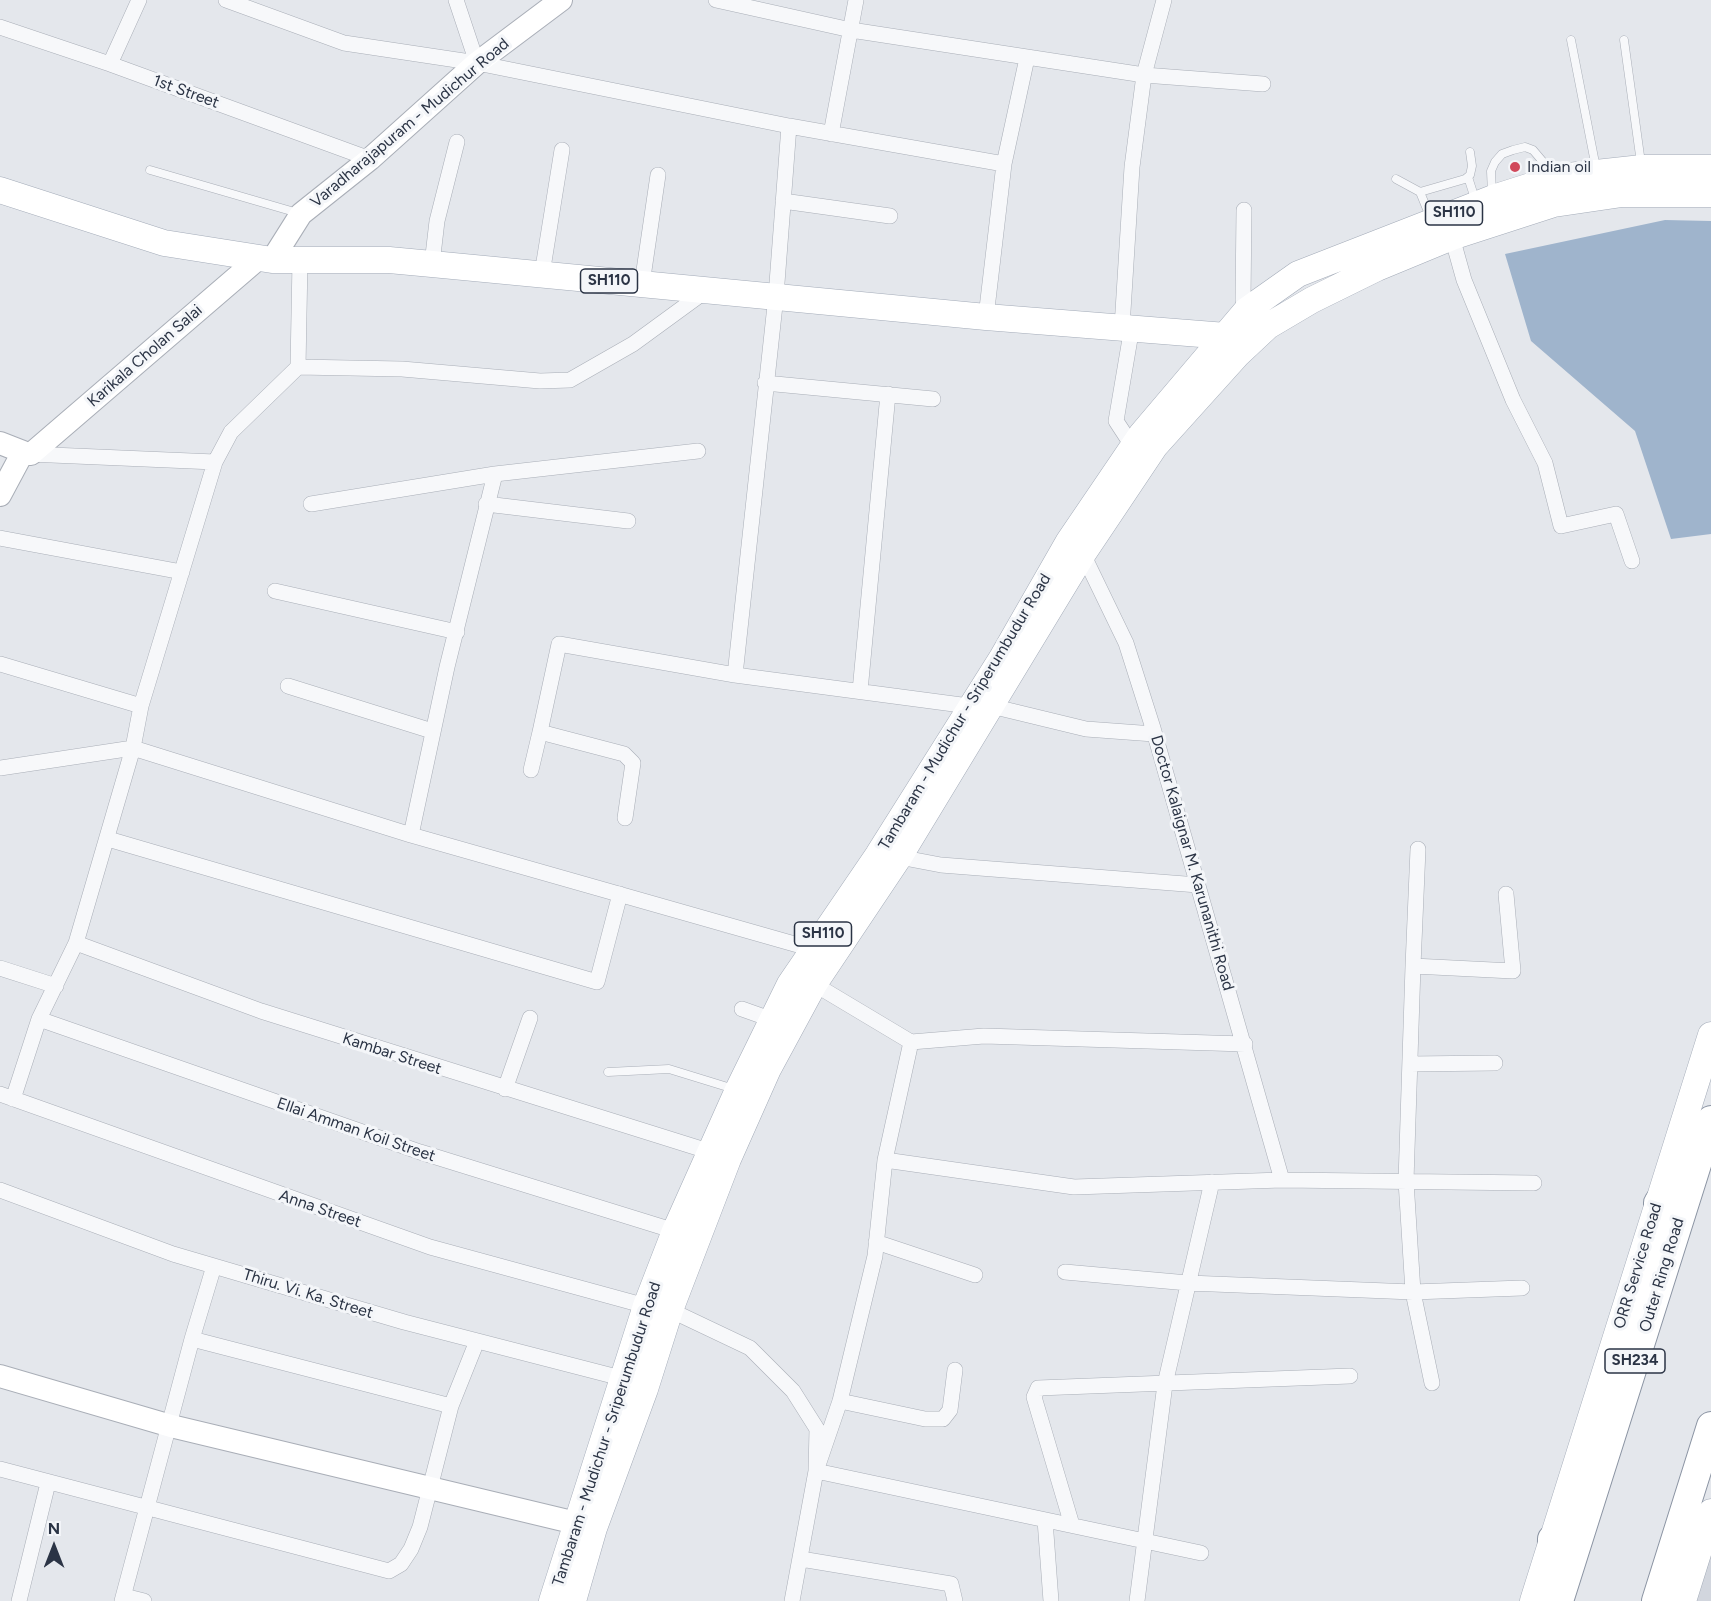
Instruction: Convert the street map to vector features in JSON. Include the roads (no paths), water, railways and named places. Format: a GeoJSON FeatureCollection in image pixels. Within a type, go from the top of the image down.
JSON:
{"type":"FeatureCollection","features":[{"type":"Feature","properties":{"kind":"highway"},"geometry":{"type":"LineString","coordinates":[[1658,1203],[1710,1125]]}},
{"type":"Feature","properties":{"kind":"highway","name":"Outer Ring Road"},"geometry":{"type":"LineString","coordinates":[[1560,1601],[1710,1125]]}},
{"type":"Feature","properties":{"kind":"highway"},"geometry":{"type":"LineString","coordinates":[[1656,1601],[1711,1426]]}},
{"type":"Feature","properties":{"kind":"highway"},"geometry":{"type":"LineString","coordinates":[[1666,1567],[1711,1495]]}},
{"type":"Feature","properties":{"kind":"highway"},"geometry":{"type":"LineString","coordinates":[[1551,1601],[1552,1539]]}},
{"type":"Feature","properties":{"kind":"main road","name":"Tambaram - Mudichur - Sriperumbudur Road"},"geometry":{"type":"LineString","coordinates":[[1076,547],[1133,447],[1231,345],[1442,229],[1485,201],[1551,180],[1596,171],[1711,168]]}},
{"type":"Feature","properties":{"kind":"main road","name":"SH110"},"geometry":{"type":"LineString","coordinates":[[0,190],[164,243],[266,259],[389,260],[986,317],[1127,327],[1231,345]]}},
{"type":"Feature","properties":{"kind":"main road","name":"Tambaram - Mudichur - Sriperumbudur Road"},"geometry":{"type":"LineString","coordinates":[[552,1601],[621,1378],[658,1308],[768,1069],[814,984],[899,857],[980,706],[1002,657],[1076,547],[1231,345],[1247,310],[1298,274],[1442,229],[1554,204],[1622,194],[1711,194]]}},
{"type":"Feature","properties":{"kind":"main road","name":"Tambaram - Mudichur - Sriperumbudur Road"},"geometry":{"type":"LineString","coordinates":[[573,1601],[594,1528],[645,1389],[658,1308],[675,1231],[738,1090],[790,984],[812,949],[980,706]]}},
{"type":"Feature","properties":{"kind":"main road","name":"ORR Service Road"},"geometry":{"type":"LineString","coordinates":[[1533,1601],[1711,1035]]}},
{"type":"Feature","properties":{"kind":"main road"},"geometry":{"type":"LineString","coordinates":[[1683,1601],[1711,1512]]}},
{"type":"Feature","properties":{"kind":"street"},"geometry":{"type":"LineString","coordinates":[[110,64],[139,0]]}},
{"type":"Feature","properties":{"kind":"street"},"geometry":{"type":"LineString","coordinates":[[226,0],[344,43],[477,63],[789,126],[1004,164]]}},
{"type":"Feature","properties":{"kind":"street"},"geometry":{"type":"LineString","coordinates":[[456,0],[477,63]]}},
{"type":"Feature","properties":{"kind":"street","name":"Varadharajapuram - Mudichur Road"},"geometry":{"type":"LineString","coordinates":[[266,259],[301,214],[370,159],[477,63],[561,0]]}},
{"type":"Feature","properties":{"kind":"street"},"geometry":{"type":"LineString","coordinates":[[716,0],[753,3],[851,30],[1028,58],[1144,75],[1263,84]]}},
{"type":"Feature","properties":{"kind":"street"},"geometry":{"type":"LineString","coordinates":[[831,134],[856,0]]}},
{"type":"Feature","properties":{"kind":"street"},"geometry":{"type":"LineString","coordinates":[[1133,447],[1116,421],[1127,327],[1132,167],[1144,75],[1164,0]]}},
{"type":"Feature","properties":{"kind":"street","name":"1st Street"},"geometry":{"type":"LineString","coordinates":[[0,27],[110,64],[370,159]]}},
{"type":"Feature","properties":{"kind":"street"},"geometry":{"type":"LineString","coordinates":[[986,317],[1004,164],[1028,58]]}},
{"type":"Feature","properties":{"kind":"street"},"geometry":{"type":"LineString","coordinates":[[735,675],[776,296],[789,126]]}},
{"type":"Feature","properties":{"kind":"street"},"geometry":{"type":"LineString","coordinates":[[432,264],[438,221],[457,142]]}},
{"type":"Feature","properties":{"kind":"street"},"geometry":{"type":"LineString","coordinates":[[542,274],[562,150]]}},
{"type":"Feature","properties":{"kind":"street"},"geometry":{"type":"LineString","coordinates":[[642,284],[658,175]]}},
{"type":"Feature","properties":{"kind":"street"},"geometry":{"type":"LineString","coordinates":[[783,201],[890,216]]}},
{"type":"Feature","properties":{"kind":"street"},"geometry":{"type":"LineString","coordinates":[[1244,210],[1242,300],[1247,310]]}},
{"type":"Feature","properties":{"kind":"street"},"geometry":{"type":"LineString","coordinates":[[1442,229],[1513,400],[1545,463],[1561,526],[1616,514],[1632,561]]}},
{"type":"Feature","properties":{"kind":"street","name":"Karikala Cholan Salai"},"geometry":{"type":"LineString","coordinates":[[0,495],[27,453],[266,259]]}},
{"type":"Feature","properties":{"kind":"street"},"geometry":{"type":"LineString","coordinates":[[6,1096],[39,1019],[76,943],[133,748],[141,706],[215,462],[231,432],[298,367],[300,261]]}},
{"type":"Feature","properties":{"kind":"street"},"geometry":{"type":"LineString","coordinates":[[298,367],[402,369],[540,381],[570,380],[633,344],[707,290]]}},
{"type":"Feature","properties":{"kind":"street"},"geometry":{"type":"LineString","coordinates":[[765,383],[933,399]]}},
{"type":"Feature","properties":{"kind":"street"},"geometry":{"type":"LineString","coordinates":[[860,691],[888,394]]}},
{"type":"Feature","properties":{"kind":"street"},"geometry":{"type":"LineString","coordinates":[[0,443],[27,453],[215,462]]}},
{"type":"Feature","properties":{"kind":"street"},"geometry":{"type":"LineString","coordinates":[[311,504],[495,474],[698,451]]}},
{"type":"Feature","properties":{"kind":"street"},"geometry":{"type":"LineString","coordinates":[[411,835],[432,731],[495,474]]}},
{"type":"Feature","properties":{"kind":"street"},"geometry":{"type":"LineString","coordinates":[[486,504],[628,521]]}},
{"type":"Feature","properties":{"kind":"street"},"geometry":{"type":"LineString","coordinates":[[0,538],[182,572]]}},
{"type":"Feature","properties":{"kind":"street","name":"Doctor Kalaignar M. Karunanithi Road"},"geometry":{"type":"LineString","coordinates":[[1076,547],[1126,643],[1245,1044],[1282,1180]]}},
{"type":"Feature","properties":{"kind":"street"},"geometry":{"type":"LineString","coordinates":[[275,591],[458,632]]}},
{"type":"Feature","properties":{"kind":"street"},"geometry":{"type":"LineString","coordinates":[[531,770],[559,644],[735,675],[980,706],[1086,729],[1154,734]]}},
{"type":"Feature","properties":{"kind":"street"},"geometry":{"type":"LineString","coordinates":[[0,664],[141,706]]}},
{"type":"Feature","properties":{"kind":"street"},"geometry":{"type":"LineString","coordinates":[[288,686],[432,731]]}},
{"type":"Feature","properties":{"kind":"street"},"geometry":{"type":"LineString","coordinates":[[540,732],[624,754],[633,763],[625,818]]}},
{"type":"Feature","properties":{"kind":"street"},"geometry":{"type":"LineString","coordinates":[[0,768],[133,748],[411,835],[812,949]]}},
{"type":"Feature","properties":{"kind":"street"},"geometry":{"type":"LineString","coordinates":[[108,839],[597,982],[620,894]]}},
{"type":"Feature","properties":{"kind":"street"},"geometry":{"type":"LineString","coordinates":[[1418,849],[1406,1181],[1413,1292],[1432,1383]]}},
{"type":"Feature","properties":{"kind":"street"},"geometry":{"type":"LineString","coordinates":[[899,857],[941,864],[1198,885]]}},
{"type":"Feature","properties":{"kind":"street"},"geometry":{"type":"LineString","coordinates":[[1413,966],[1513,971],[1506,894]]}},
{"type":"Feature","properties":{"kind":"street","name":"Kambar Street"},"geometry":{"type":"LineString","coordinates":[[76,943],[261,1011],[711,1152]]}},
{"type":"Feature","properties":{"kind":"street"},"geometry":{"type":"LineString","coordinates":[[0,968],[56,986]]}},
{"type":"Feature","properties":{"kind":"street"},"geometry":{"type":"LineString","coordinates":[[814,984],[911,1042],[984,1036],[1245,1044]]}},
{"type":"Feature","properties":{"kind":"street"},"geometry":{"type":"LineString","coordinates":[[742,1009],[773,1020]]}},
{"type":"Feature","properties":{"kind":"street"},"geometry":{"type":"LineString","coordinates":[[505,1089],[530,1018]]}},
{"type":"Feature","properties":{"kind":"street","name":"Ellai Amman Koil Street"},"geometry":{"type":"LineString","coordinates":[[39,1019],[420,1152],[675,1231]]}},
{"type":"Feature","properties":{"kind":"street"},"geometry":{"type":"LineString","coordinates":[[792,1601],[816,1471],[840,1401],[876,1242],[885,1160],[911,1042]]}},
{"type":"Feature","properties":{"kind":"street"},"geometry":{"type":"LineString","coordinates":[[1410,1064],[1495,1063]]}},
{"type":"Feature","properties":{"kind":"street","name":"Anna Street"},"geometry":{"type":"LineString","coordinates":[[6,1096],[430,1247],[658,1308],[750,1348],[793,1390],[817,1429],[816,1471]]}},
{"type":"Feature","properties":{"kind":"street"},"geometry":{"type":"LineString","coordinates":[[885,1160],[1074,1187],[1282,1180],[1534,1183]]}},
{"type":"Feature","properties":{"kind":"street"},"geometry":{"type":"LineString","coordinates":[[1137,1601],[1165,1384],[1212,1182]]}},
{"type":"Feature","properties":{"kind":"street","name":"Thiru. Vi. Ka. Street"},"geometry":{"type":"LineString","coordinates":[[0,1190],[173,1254],[404,1323],[621,1378]]}},
{"type":"Feature","properties":{"kind":"street"},"geometry":{"type":"LineString","coordinates":[[876,1242],[975,1275]]}},
{"type":"Feature","properties":{"kind":"street"},"geometry":{"type":"LineString","coordinates":[[144,1601],[123,1599],[146,1509],[171,1426],[192,1339],[214,1266]]}},
{"type":"Feature","properties":{"kind":"street"},"geometry":{"type":"LineString","coordinates":[[1065,1272],[1188,1282],[1413,1292],[1522,1288]]}},
{"type":"Feature","properties":{"kind":"street"},"geometry":{"type":"LineString","coordinates":[[192,1339],[451,1406]]}},
{"type":"Feature","properties":{"kind":"street"},"geometry":{"type":"LineString","coordinates":[[0,1469],[389,1571],[401,1564],[411,1549],[428,1501],[429,1486],[451,1406],[477,1341]]}},
{"type":"Feature","properties":{"kind":"street"},"geometry":{"type":"LineString","coordinates":[[840,1401],[926,1419],[943,1419],[950,1410],[954,1370]]}},
{"type":"Feature","properties":{"kind":"street"},"geometry":{"type":"LineString","coordinates":[[0,1376],[171,1426],[576,1523]]}},
{"type":"Feature","properties":{"kind":"street"},"geometry":{"type":"LineString","coordinates":[[1072,1525],[1034,1397],[1038,1388],[1350,1376]]}},
{"type":"Feature","properties":{"kind":"street"},"geometry":{"type":"LineString","coordinates":[[816,1471],[1201,1553]]}},
{"type":"Feature","properties":{"kind":"street"},"geometry":{"type":"LineString","coordinates":[[19,1601],[48,1483]]}},
{"type":"Feature","properties":{"kind":"street"},"geometry":{"type":"LineString","coordinates":[[1045,1520],[1052,1601]]}},
{"type":"Feature","properties":{"kind":"street"},"geometry":{"type":"LineString","coordinates":[[801,1559],[951,1584],[955,1601]]}},
{"type":"Feature","properties":{"kind":"lane"},"geometry":{"type":"LineString","coordinates":[[1571,40],[1596,171]]}},
{"type":"Feature","properties":{"kind":"lane"},"geometry":{"type":"LineString","coordinates":[[1624,40],[1642,168]]}},
{"type":"Feature","properties":{"kind":"lane"},"geometry":{"type":"LineString","coordinates":[[1485,201],[1495,162],[1502,154],[1513,150],[1525,147],[1533,150],[1544,163],[1551,180]]}},
{"type":"Feature","properties":{"kind":"lane"},"geometry":{"type":"LineString","coordinates":[[1468,177],[1472,166],[1470,152]]}},
{"type":"Feature","properties":{"kind":"lane"},"geometry":{"type":"LineString","coordinates":[[150,170],[301,214]]}},
{"type":"Feature","properties":{"kind":"lane"},"geometry":{"type":"LineString","coordinates":[[1420,192],[1468,177]]}},
{"type":"Feature","properties":{"kind":"lane"},"geometry":{"type":"LineString","coordinates":[[1468,177],[1485,201]]}},
{"type":"Feature","properties":{"kind":"lane"},"geometry":{"type":"LineString","coordinates":[[1396,179],[1420,192],[1442,229]]}},
{"type":"Feature","properties":{"kind":"lane"},"geometry":{"type":"LineString","coordinates":[[608,1072],[669,1069],[738,1090]]}},
{"type":"Feature","properties":{"kind":"water"},"geometry":{"type":"Polygon","coordinates":[[[1665,220],[1711,221],[1711,534],[1671,539],[1635,431],[1531,341],[1505,254],[1665,220]]]}},
{"type":"Feature","properties":{"kind":"place","name":"Indian oil"},"geometry":{"type":"Point","coordinates":[1515,167]}}]}
